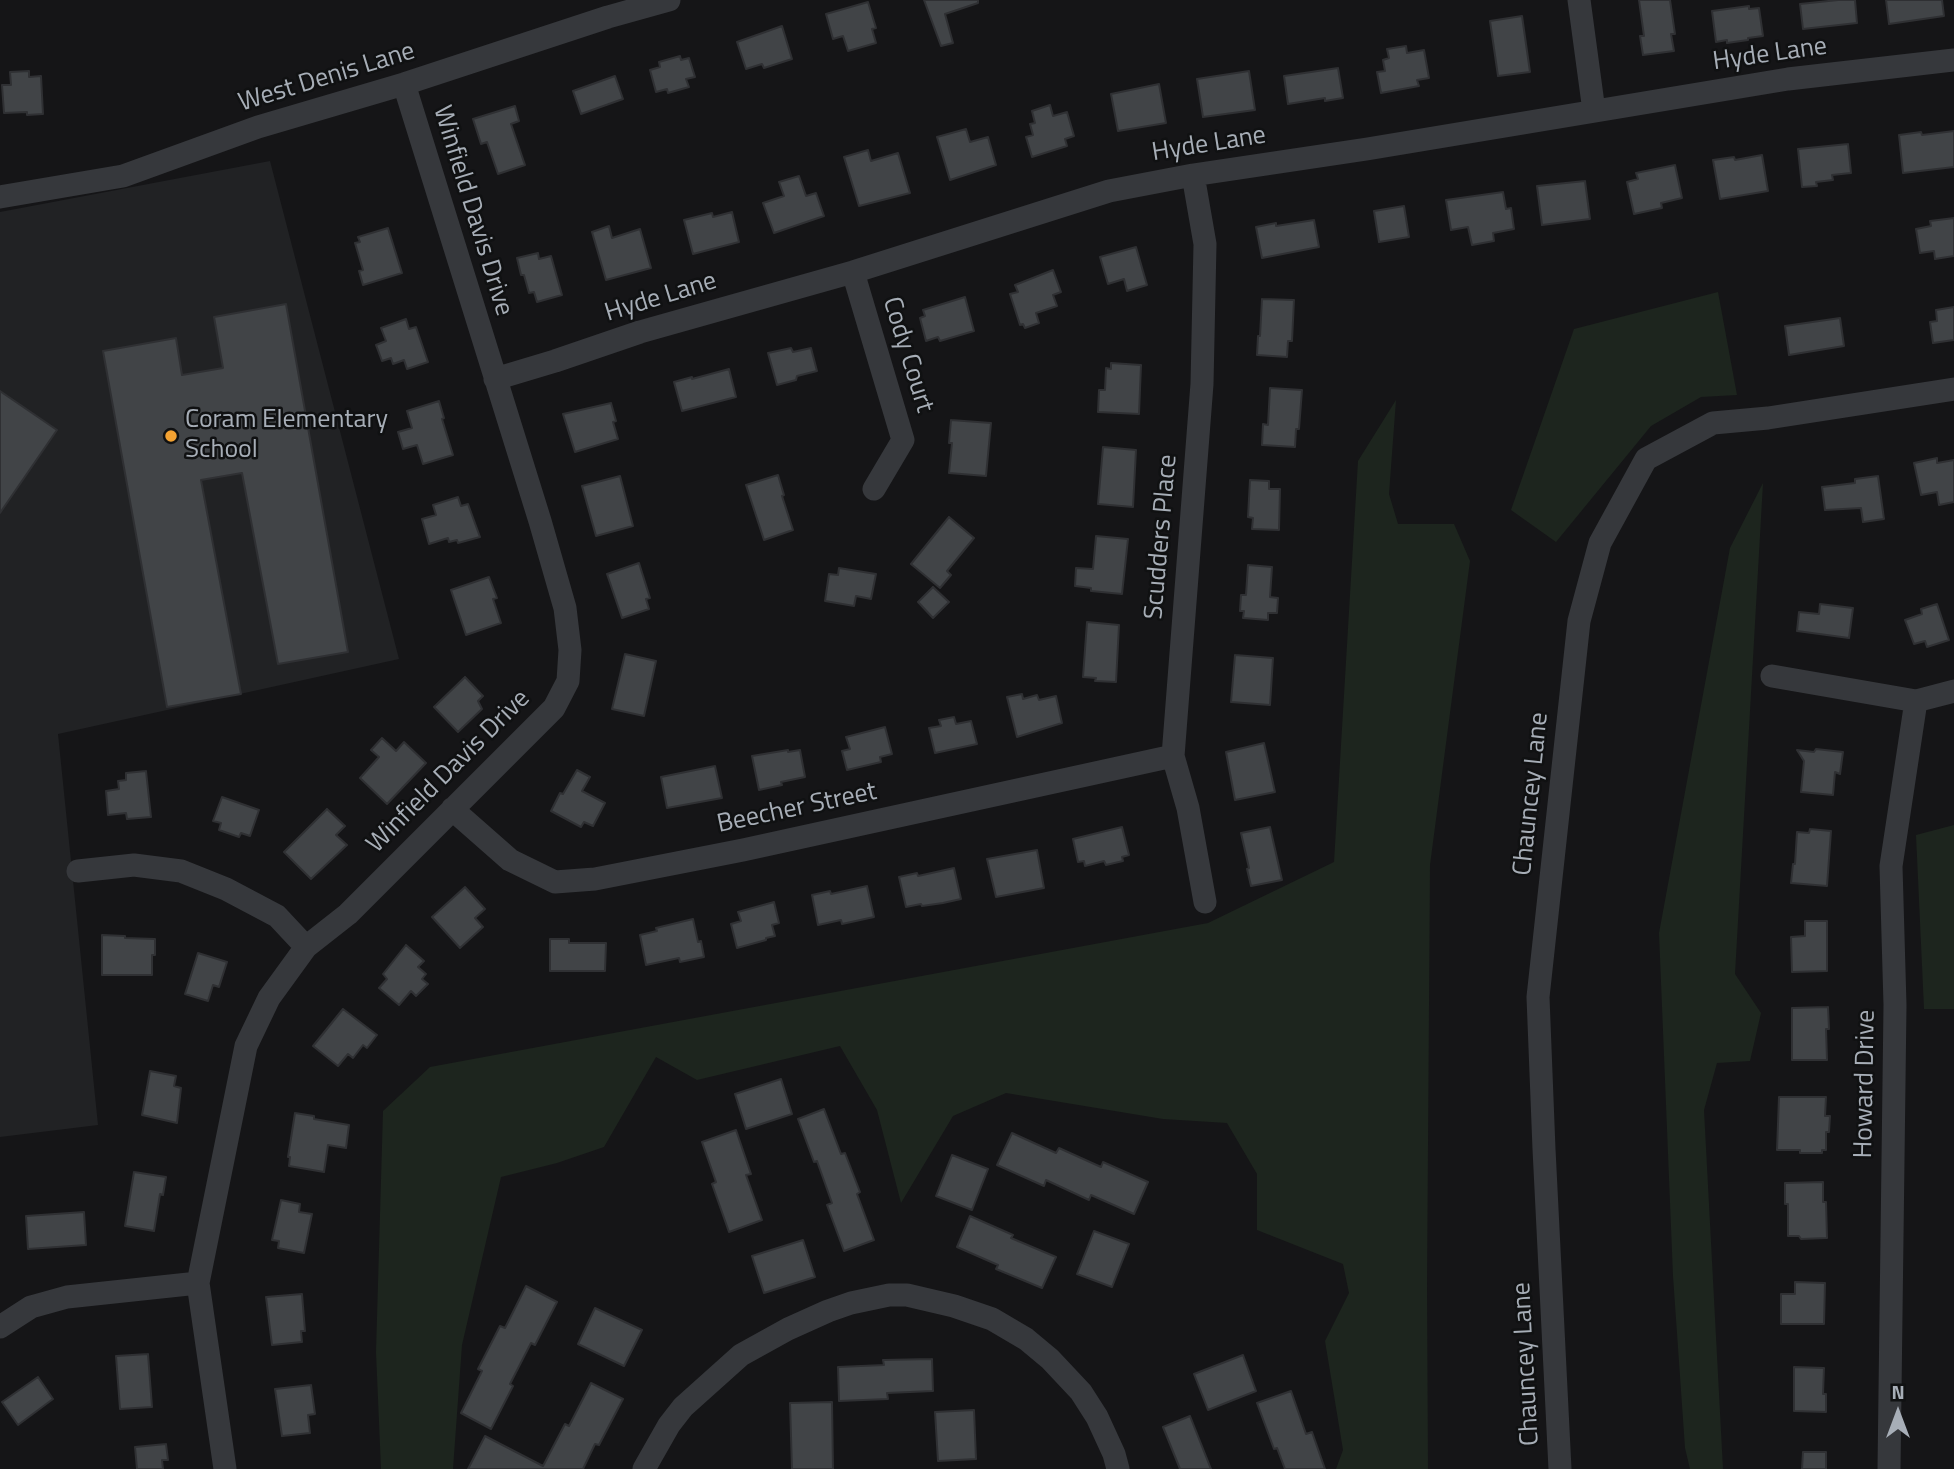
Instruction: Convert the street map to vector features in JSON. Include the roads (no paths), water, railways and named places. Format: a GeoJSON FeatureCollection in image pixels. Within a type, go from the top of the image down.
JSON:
{"type":"FeatureCollection","features":[{"type":"Feature","properties":{"kind":"street","name":"West Denis Lane"},"geometry":{"type":"LineString","coordinates":[[0,197],[123,176],[258,127],[404,84],[607,8],[669,0]]}},
{"type":"Feature","properties":{"kind":"street"},"geometry":{"type":"LineString","coordinates":[[1579,0],[1594,111]]}},
{"type":"Feature","properties":{"kind":"street","name":"Hyde Lane"},"geometry":{"type":"LineString","coordinates":[[495,379],[640,332],[853,272],[1109,191],[1193,175],[1381,147],[1788,79],[1954,60]]}},
{"type":"Feature","properties":{"kind":"street","name":"Winfield Davis Drive"},"geometry":{"type":"LineString","coordinates":[[225,1469],[198,1283],[246,1046],[269,998],[306,947],[348,914],[554,708],[568,681],[570,650],[565,608],[404,84]]}},
{"type":"Feature","properties":{"kind":"street","name":"Scudders Place"},"geometry":{"type":"LineString","coordinates":[[1193,175],[1205,244],[1202,384],[1173,756],[1188,808],[1205,902]]}},
{"type":"Feature","properties":{"kind":"street","name":"Cody Court"},"geometry":{"type":"LineString","coordinates":[[853,272],[903,440],[874,489]]}},
{"type":"Feature","properties":{"kind":"street","name":"Chauncey Lane"},"geometry":{"type":"LineString","coordinates":[[1560,1469],[1538,997],[1579,621],[1600,543],[1646,459],[1713,424],[1954,389]]}},
{"type":"Feature","properties":{"kind":"street"},"geometry":{"type":"LineString","coordinates":[[1772,676],[1916,701],[1954,691]]}},
{"type":"Feature","properties":{"kind":"street","name":"Howard Drive"},"geometry":{"type":"LineString","coordinates":[[1889,1469],[1895,1005],[1891,866],[1916,701]]}},
{"type":"Feature","properties":{"kind":"street","name":"Beecher Street"},"geometry":{"type":"LineString","coordinates":[[453,809],[510,860],[555,882],[595,879],[743,850],[1173,756]]}},
{"type":"Feature","properties":{"kind":"street"},"geometry":{"type":"LineString","coordinates":[[78,871],[134,865],[181,871],[226,889],[277,916],[306,947]]}},
{"type":"Feature","properties":{"kind":"street"},"geometry":{"type":"LineString","coordinates":[[0,1327],[31,1307],[67,1297],[198,1283]]}},
{"type":"Feature","properties":{"kind":"street"},"geometry":{"type":"LineString","coordinates":[[644,1469],[668,1425],[683,1407],[741,1355],[828,1311],[867,1299],[907,1295],[954,1306],[992,1319],[1036,1347],[1081,1392],[1097,1417],[1118,1469]]}},
{"type":"Feature","properties":{"kind":"place","name":"Coram Elementary School"},"geometry":{"type":"Point","coordinates":[171,436]}}]}
